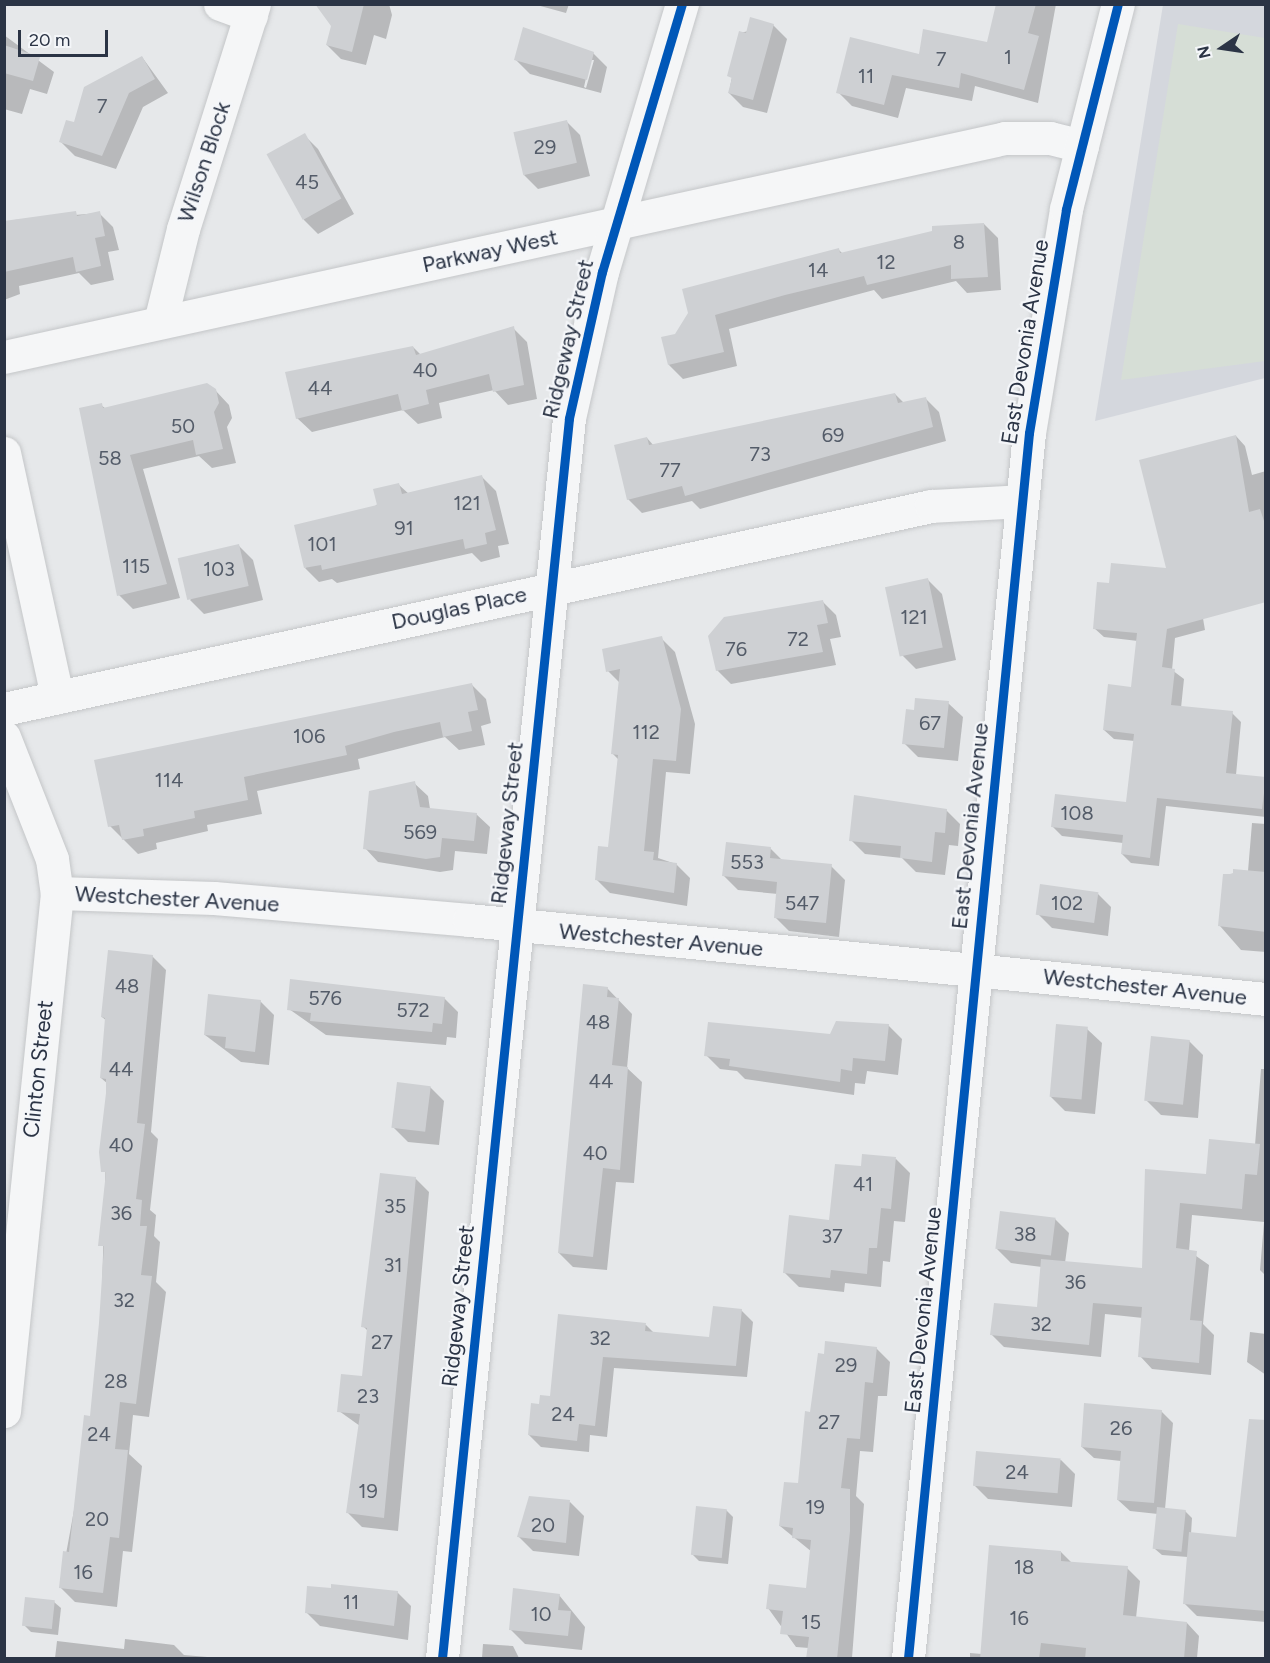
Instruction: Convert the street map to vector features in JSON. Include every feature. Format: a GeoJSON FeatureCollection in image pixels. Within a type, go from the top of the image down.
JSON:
{"type":"FeatureCollection","features":[{"type":"Feature","properties":{"kind":"street"},"geometry":{"type":"LineString","coordinates":[[220,4],[252,10]]}},
{"type":"Feature","properties":{"kind":"street","name":"Ridgeway Street"},"geometry":{"type":"LineString","coordinates":[[442,1659],[569,418],[616,224],[682,4]]}},
{"type":"Feature","properties":{"kind":"street","name":"East Devonia Avenue"},"geometry":{"type":"LineString","coordinates":[[908,1659],[1022,501],[1066,209],[1118,4]]}},
{"type":"Feature","properties":{"kind":"street","name":"Wilson Block"},"geometry":{"type":"LineString","coordinates":[[160,322],[183,230],[252,10]]}},
{"type":"Feature","properties":{"kind":"street","name":"Parkway West"},"geometry":{"type":"LineString","coordinates":[[4,357],[1005,138],[1050,138],[1082,146]]}},
{"type":"Feature","properties":{"kind":"street"},"geometry":{"type":"LineString","coordinates":[[4,453],[57,697]]}},
{"type":"Feature","properties":{"kind":"street","name":"Douglas Place"},"geometry":{"type":"LineString","coordinates":[[4,709],[931,506],[1022,501]]}},
{"type":"Feature","properties":{"kind":"street","name":"Clinton Street"},"geometry":{"type":"LineString","coordinates":[[4,736],[52,859],[57,892],[4,1411]]}},
{"type":"Feature","properties":{"kind":"street","name":"Westchester Avenue"},"geometry":{"type":"LineString","coordinates":[[57,892],[214,898],[1266,999]]}},
{"type":"Feature","properties":{"kind":"shaded area"},"geometry":{"type":"Polygon","coordinates":[[[1163,5],[1265,5],[1265,378],[1095,421],[1163,5]]]}},
{"type":"Feature","properties":{"kind":"shaded area"},"geometry":{"type":"Polygon","coordinates":[[[1178,24],[1265,38],[1265,361],[1121,380],[1178,24]]]}},
{"type":"Feature","properties":{"kind":"building"},"geometry":{"type":"Polygon","coordinates":[[[315,4],[364,4],[352,52],[326,45],[331,26],[315,4]]]}},
{"type":"Feature","properties":{"kind":"building"},"geometry":{"type":"Polygon","coordinates":[[[996,4],[1036,4],[1028,33],[1039,36],[1024,90],[961,73],[959,88],[892,75],[884,105],[836,93],[850,37],[919,54],[923,29],[987,42],[996,4]]]}},
{"type":"Feature","properties":{"kind":"building"},"geometry":{"type":"Polygon","coordinates":[[[750,17],[774,24],[753,100],[728,93],[732,78],[727,76],[739,31],[746,33],[750,17]]]}},
{"type":"Feature","properties":{"kind":"building"},"geometry":{"type":"Polygon","coordinates":[[[523,27],[594,52],[587,80],[514,60],[523,27]]]}},
{"type":"Feature","properties":{"kind":"building"},"geometry":{"type":"Polygon","coordinates":[[[4,45],[40,57],[33,81],[4,73],[4,45]]]}},
{"type":"Feature","properties":{"kind":"building"},"geometry":{"type":"Polygon","coordinates":[[[142,56],[155,79],[129,93],[102,156],[59,142],[66,120],[74,122],[84,87],[142,56]]]}},
{"type":"Feature","properties":{"kind":"building"},"geometry":{"type":"Polygon","coordinates":[[[567,120],[577,163],[523,175],[513,132],[567,120]]]}},
{"type":"Feature","properties":{"kind":"building"},"geometry":{"type":"Polygon","coordinates":[[[305,133],[341,199],[303,220],[267,154],[305,133]]]}},
{"type":"Feature","properties":{"kind":"building"},"geometry":{"type":"Polygon","coordinates":[[[76,211],[77,216],[100,211],[105,236],[95,238],[101,266],[76,272],[73,257],[4,272],[4,221],[76,211]]]}},
{"type":"Feature","properties":{"kind":"building"},"geometry":{"type":"Polygon","coordinates":[[[984,223],[988,277],[951,279],[951,265],[867,285],[864,276],[785,295],[715,315],[724,352],[668,365],[661,337],[675,334],[688,313],[682,289],[839,248],[840,253],[932,231],[932,226],[984,223]]]}},
{"type":"Feature","properties":{"kind":"building"},"geometry":{"type":"Polygon","coordinates":[[[514,326],[524,385],[493,392],[489,374],[426,390],[429,404],[402,411],[398,394],[296,419],[285,372],[413,346],[416,355],[514,326]]]}},
{"type":"Feature","properties":{"kind":"building"},"geometry":{"type":"Polygon","coordinates":[[[207,383],[216,389],[219,403],[214,412],[223,449],[196,455],[193,440],[130,455],[167,584],[117,596],[79,408],[102,403],[103,408],[207,383]]]}},
{"type":"Feature","properties":{"kind":"building"},"geometry":{"type":"Polygon","coordinates":[[[895,393],[898,403],[926,397],[933,427],[685,496],[682,486],[627,500],[614,445],[647,437],[649,445],[895,393]]]}},
{"type":"Feature","properties":{"kind":"building"},"geometry":{"type":"Polygon","coordinates":[[[1236,435],[1249,512],[1260,509],[1266,527],[1266,602],[1167,629],[1162,667],[1175,669],[1171,705],[1233,711],[1226,773],[1266,777],[1262,809],[1157,798],[1150,858],[1121,854],[1123,835],[1051,827],[1055,794],[1126,802],[1134,734],[1103,730],[1108,684],[1131,687],[1137,633],[1093,629],[1097,582],[1109,583],[1111,563],[1166,568],[1139,460],[1236,435]]]}},
{"type":"Feature","properties":{"kind":"building"},"geometry":{"type":"Polygon","coordinates":[[[482,475],[496,530],[485,533],[487,544],[465,549],[463,539],[322,570],[321,565],[304,568],[294,525],[377,505],[373,489],[399,483],[402,494],[482,475]]]}},
{"type":"Feature","properties":{"kind":"building"},"geometry":{"type":"Polygon","coordinates":[[[239,544],[249,586],[187,600],[178,558],[239,544]]]}},
{"type":"Feature","properties":{"kind":"building"},"geometry":{"type":"Polygon","coordinates":[[[928,578],[943,647],[900,657],[885,587],[928,578]]]}},
{"type":"Feature","properties":{"kind":"building"},"geometry":{"type":"Polygon","coordinates":[[[823,600],[828,623],[817,625],[823,652],[716,671],[708,636],[724,617],[823,600]]]}},
{"type":"Feature","properties":{"kind":"building"},"geometry":{"type":"Polygon","coordinates":[[[662,636],[681,709],[676,761],[653,759],[644,851],[654,852],[653,860],[677,863],[674,893],[595,880],[598,846],[608,847],[618,755],[611,754],[620,669],[606,672],[602,649],[662,636]]]}},
{"type":"Feature","properties":{"kind":"building"},"geometry":{"type":"Polygon","coordinates":[[[472,683],[478,710],[468,712],[472,731],[443,737],[440,722],[394,732],[345,746],[347,755],[244,777],[248,800],[194,811],[195,818],[143,829],[144,836],[122,840],[119,825],[108,827],[94,760],[472,683]]]}},
{"type":"Feature","properties":{"kind":"building"},"geometry":{"type":"Polygon","coordinates":[[[915,698],[949,701],[944,748],[902,744],[906,709],[914,710],[915,698]]]}},
{"type":"Feature","properties":{"kind":"building"},"geometry":{"type":"Polygon","coordinates":[[[415,781],[420,807],[477,813],[474,841],[442,838],[440,857],[426,859],[363,849],[369,791],[415,781]]]}},
{"type":"Feature","properties":{"kind":"building"},"geometry":{"type":"Polygon","coordinates":[[[854,795],[947,809],[945,833],[935,832],[932,862],[900,858],[901,846],[849,841],[854,795]]]}},
{"type":"Feature","properties":{"kind":"building"},"geometry":{"type":"Polygon","coordinates":[[[726,842],[771,847],[770,858],[832,864],[826,923],[774,918],[777,882],[722,876],[726,842]]]}},
{"type":"Feature","properties":{"kind":"building"},"geometry":{"type":"Polygon","coordinates":[[[1233,869],[1266,872],[1266,932],[1218,926],[1223,874],[1233,874],[1233,869]]]}},
{"type":"Feature","properties":{"kind":"building"},"geometry":{"type":"Polygon","coordinates":[[[1040,884],[1098,892],[1094,923],[1036,915],[1040,884]]]}},
{"type":"Feature","properties":{"kind":"building"},"geometry":{"type":"Polygon","coordinates":[[[108,950],[153,955],[137,1123],[145,1124],[136,1199],[142,1200],[140,1226],[147,1226],[141,1275],[152,1276],[136,1404],[120,1402],[115,1449],[128,1450],[119,1538],[110,1537],[103,1593],[59,1588],[63,1551],[69,1552],[84,1415],[90,1416],[99,1323],[104,1246],[98,1246],[106,1172],[101,1172],[99,1152],[106,1093],[106,1079],[100,1078],[105,1018],[101,1017],[108,950]]]}},
{"type":"Feature","properties":{"kind":"building"},"geometry":{"type":"Polygon","coordinates":[[[290,979],[445,997],[442,1024],[433,1023],[432,1032],[310,1021],[311,1013],[287,1010],[290,979]]]}},
{"type":"Feature","properties":{"kind":"building"},"geometry":{"type":"Polygon","coordinates":[[[583,984],[608,987],[607,997],[619,998],[612,1065],[628,1067],[620,1170],[603,1168],[593,1257],[558,1253],[583,984]]]}},
{"type":"Feature","properties":{"kind":"building"},"geometry":{"type":"Polygon","coordinates":[[[208,994],[261,1000],[255,1052],[225,1048],[226,1037],[204,1035],[208,994]]]}},
{"type":"Feature","properties":{"kind":"building"},"geometry":{"type":"Polygon","coordinates":[[[836,1021],[889,1024],[885,1061],[853,1058],[852,1071],[841,1069],[840,1082],[729,1066],[730,1059],[704,1056],[708,1022],[830,1034],[836,1021]]]}},
{"type":"Feature","properties":{"kind":"building"},"geometry":{"type":"Polygon","coordinates":[[[1056,1024],[1088,1027],[1082,1100],[1050,1097],[1056,1024]]]}},
{"type":"Feature","properties":{"kind":"building"},"geometry":{"type":"Polygon","coordinates":[[[1151,1036],[1190,1040],[1183,1105],[1144,1101],[1151,1036]]]}},
{"type":"Feature","properties":{"kind":"building"},"geometry":{"type":"Polygon","coordinates":[[[397,1082],[431,1086],[425,1132],[391,1128],[397,1082]]]}},
{"type":"Feature","properties":{"kind":"building"},"geometry":{"type":"Polygon","coordinates":[[[1209,1139],[1260,1144],[1257,1175],[1245,1174],[1242,1209],[1180,1203],[1176,1248],[1197,1251],[1190,1320],[1202,1321],[1199,1363],[1138,1357],[1142,1307],[1093,1303],[1089,1345],[990,1335],[994,1303],[1037,1307],[1041,1259],[1142,1268],[1145,1169],[1206,1174],[1209,1139]]]}},
{"type":"Feature","properties":{"kind":"building"},"geometry":{"type":"Polygon","coordinates":[[[862,1154],[896,1157],[891,1209],[881,1208],[877,1248],[869,1248],[867,1274],[831,1270],[830,1278],[783,1273],[789,1215],[829,1220],[835,1164],[861,1166],[862,1154]]]}},
{"type":"Feature","properties":{"kind":"building"},"geometry":{"type":"Polygon","coordinates":[[[380,1173],[416,1177],[384,1518],[346,1513],[360,1414],[337,1412],[341,1374],[362,1376],[367,1328],[361,1327],[380,1173]]]}},
{"type":"Feature","properties":{"kind":"building"},"geometry":{"type":"Polygon","coordinates":[[[1000,1211],[1056,1218],[1051,1256],[995,1249],[1000,1211]]]}},
{"type":"Feature","properties":{"kind":"building"},"geometry":{"type":"Polygon","coordinates":[[[713,1306],[742,1309],[736,1366],[603,1357],[595,1426],[579,1424],[577,1441],[528,1435],[531,1403],[539,1404],[540,1395],[550,1396],[558,1314],[646,1323],[645,1331],[709,1337],[713,1306]]]}},
{"type":"Feature","properties":{"kind":"building"},"geometry":{"type":"Polygon","coordinates":[[[825,1341],[877,1347],[873,1383],[865,1382],[860,1439],[847,1438],[841,1488],[850,1489],[850,1531],[837,1659],[806,1659],[809,1637],[780,1634],[783,1611],[766,1609],[769,1584],[806,1588],[811,1540],[792,1538],[793,1528],[779,1526],[784,1482],[798,1483],[805,1411],[810,1412],[818,1353],[824,1354],[825,1341]]]}},
{"type":"Feature","properties":{"kind":"building"},"geometry":{"type":"Polygon","coordinates":[[[1084,1403],[1162,1410],[1154,1503],[1117,1500],[1121,1451],[1081,1447],[1084,1403]]]}},
{"type":"Feature","properties":{"kind":"building"},"geometry":{"type":"Polygon","coordinates":[[[1249,1419],[1266,1420],[1266,1611],[1183,1604],[1189,1532],[1236,1537],[1249,1419]]]}},
{"type":"Feature","properties":{"kind":"building"},"geometry":{"type":"Polygon","coordinates":[[[976,1451],[1061,1458],[1058,1493],[973,1486],[976,1451]]]}},
{"type":"Feature","properties":{"kind":"building"},"geometry":{"type":"Polygon","coordinates":[[[529,1496],[570,1500],[566,1543],[517,1537],[529,1496]]]}},
{"type":"Feature","properties":{"kind":"building"},"geometry":{"type":"Polygon","coordinates":[[[696,1506],[727,1509],[722,1558],[691,1555],[696,1506]]]}},
{"type":"Feature","properties":{"kind":"building"},"geometry":{"type":"Polygon","coordinates":[[[1157,1507],[1186,1510],[1181,1552],[1153,1549],[1157,1507]]]}},
{"type":"Feature","properties":{"kind":"building"},"geometry":{"type":"Polygon","coordinates":[[[989,1545],[1061,1551],[1061,1561],[1128,1566],[1123,1615],[1187,1622],[1184,1659],[1085,1659],[1086,1648],[1041,1643],[1039,1659],[980,1659],[989,1545]]]}},
{"type":"Feature","properties":{"kind":"building"},"geometry":{"type":"Polygon","coordinates":[[[331,1584],[398,1591],[394,1626],[305,1613],[307,1586],[331,1588],[331,1584]]]}},
{"type":"Feature","properties":{"kind":"building"},"geometry":{"type":"Polygon","coordinates":[[[513,1588],[560,1594],[558,1610],[571,1611],[568,1636],[509,1630],[513,1588]]]}},
{"type":"Feature","properties":{"kind":"building"},"geometry":{"type":"Polygon","coordinates":[[[25,1597],[55,1600],[52,1629],[22,1626],[25,1597]]]}},
{"type":"Feature","properties":{"kind":"cycle path"},"geometry":{"type":"LineString","coordinates":[[442,1658],[569,418],[602,272],[682,4]]}},
{"type":"Feature","properties":{"kind":"cycle path"},"geometry":{"type":"LineString","coordinates":[[908,1658],[1029,433],[1066,209],[1118,4]]}}]}
